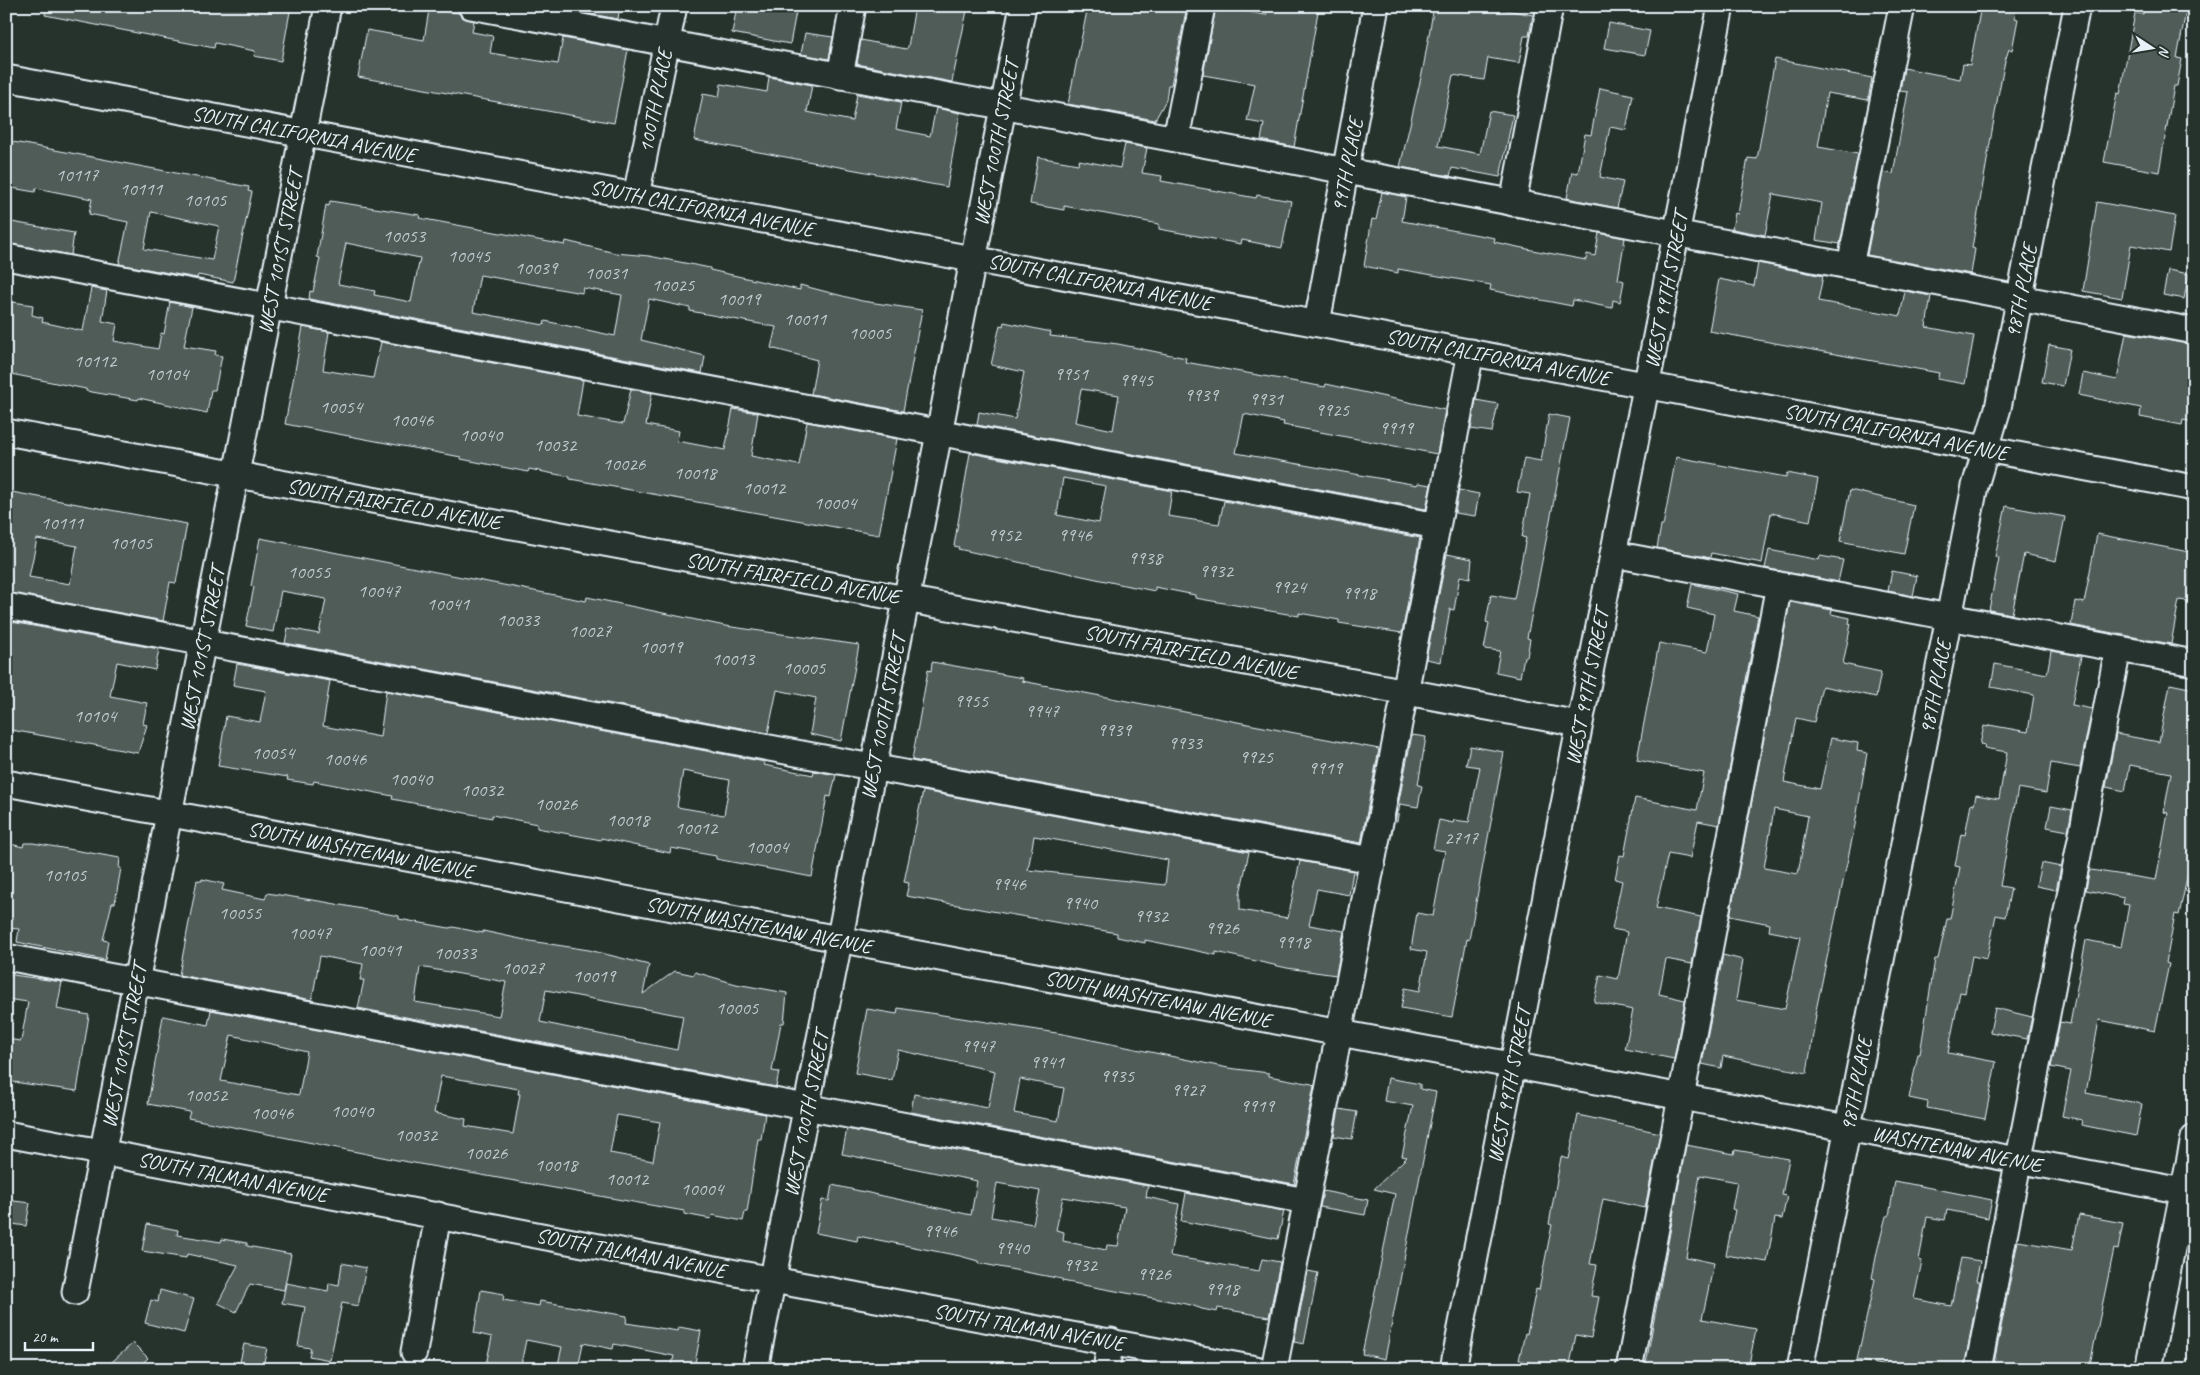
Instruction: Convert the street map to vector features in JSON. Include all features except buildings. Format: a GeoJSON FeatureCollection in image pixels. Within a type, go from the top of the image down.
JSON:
{"type":"FeatureCollection","features":[{"type":"Feature","properties":{"kind":"street","name":"WEST 101ST STREET"},"geometry":{"type":"LineString","coordinates":[[76,1292],[328,6]]}},
{"type":"Feature","properties":{"kind":"street"},"geometry":{"type":"LineString","coordinates":[[471,6],[506,9],[667,43],[2194,331]]}},
{"type":"Feature","properties":{"kind":"street","name":"100TH PLACE"},"geometry":{"type":"LineString","coordinates":[[636,196],[674,6]]}},
{"type":"Feature","properties":{"kind":"street"},"geometry":{"type":"LineString","coordinates":[[840,76],[853,6]]}},
{"type":"Feature","properties":{"kind":"street","name":"WEST 100TH STREET"},"geometry":{"type":"LineString","coordinates":[[756,1369],[1023,6]]}},
{"type":"Feature","properties":{"kind":"street"},"geometry":{"type":"LineString","coordinates":[[1176,139],[1202,6]]}},
{"type":"Feature","properties":{"kind":"street","name":"99TH PLACE"},"geometry":{"type":"LineString","coordinates":[[1317,323],[1376,6]]}},
{"type":"Feature","properties":{"kind":"street"},"geometry":{"type":"LineString","coordinates":[[1512,203],[1550,6]]}},
{"type":"Feature","properties":{"kind":"street","name":"WEST 99TH STREET"},"geometry":{"type":"LineString","coordinates":[[1453,1369],[1721,6]]}},
{"type":"Feature","properties":{"kind":"street"},"geometry":{"type":"LineString","coordinates":[[1850,266],[1902,6]]}},
{"type":"Feature","properties":{"kind":"street","name":"98TH PLACE"},"geometry":{"type":"LineString","coordinates":[[1800,1369],[1975,486],[1998,408],[2078,6]]}},
{"type":"Feature","properties":{"kind":"street","name":"SOUTH CALIFORNIA AVENUE"},"geometry":{"type":"LineString","coordinates":[[6,78],[2194,488]]}},
{"type":"Feature","properties":{"kind":"street"},"geometry":{"type":"LineString","coordinates":[[6,257],[269,308],[939,431],[1437,526]]}},
{"type":"Feature","properties":{"kind":"street"},"geometry":{"type":"LineString","coordinates":[[1274,1369],[1471,352]]}},
{"type":"Feature","properties":{"kind":"street","name":"SOUTH FAIRFIELD AVENUE"},"geometry":{"type":"LineString","coordinates":[[6,432],[1579,724]]}},
{"type":"Feature","properties":{"kind":"street"},"geometry":{"type":"LineString","coordinates":[[1613,554],[2194,663]]}},
{"type":"Feature","properties":{"kind":"street"},"geometry":{"type":"LineString","coordinates":[[1629,1369],[1779,584]]}},
{"type":"Feature","properties":{"kind":"street"},"geometry":{"type":"LineString","coordinates":[[6,606],[1372,860]]}},
{"type":"Feature","properties":{"kind":"street"},"geometry":{"type":"LineString","coordinates":[[1978,1369],[2118,649]]}},
{"type":"Feature","properties":{"kind":"street","name":"SOUTH WASHTENAW AVENUE"},"geometry":{"type":"LineString","coordinates":[[6,783],[1513,1066]]}},
{"type":"Feature","properties":{"kind":"street"},"geometry":{"type":"LineString","coordinates":[[6,957],[1306,1201]]}},
{"type":"Feature","properties":{"kind":"street","name":"WASHTENAW AVENUE"},"geometry":{"type":"LineString","coordinates":[[1513,1066],[2189,1192]]}},
{"type":"Feature","properties":{"kind":"street","name":"SOUTH TALMAN AVENUE"},"geometry":{"type":"LineString","coordinates":[[6,1134],[773,1280],[1256,1369]]}},
{"type":"Feature","properties":{"kind":"street"},"geometry":{"type":"LineString","coordinates":[[2148,1369],[2189,1192],[2194,1138]]}},
{"type":"Feature","properties":{"kind":"street"},"geometry":{"type":"LineString","coordinates":[[414,1352],[438,1215]]}},
{"type":"Feature","properties":{"kind":"street"},"geometry":{"type":"LineString","coordinates":[[1106,1369],[1111,1342]]}}]}
